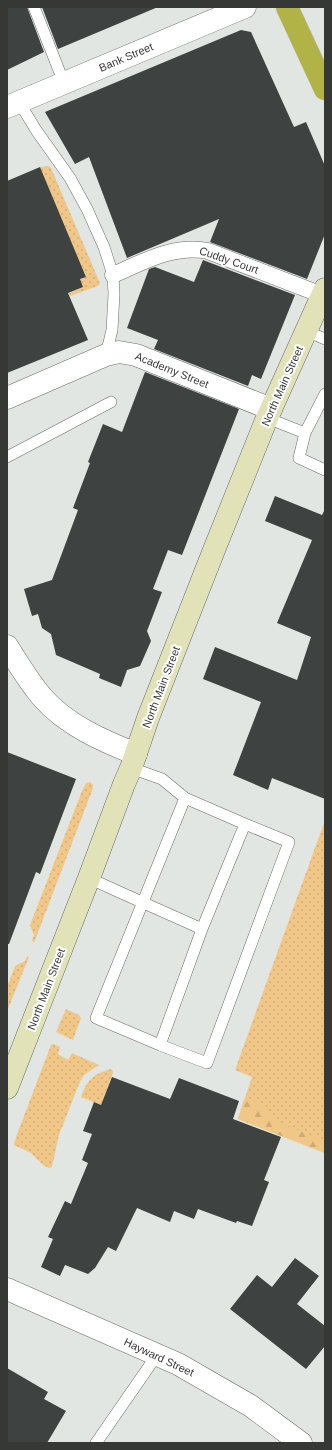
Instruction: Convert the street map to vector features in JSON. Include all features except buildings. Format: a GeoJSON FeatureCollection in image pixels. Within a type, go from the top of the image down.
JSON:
{"type":"FeatureCollection","features":[{"type":"Feature","properties":{"kind":"highway"},"geometry":{"type":"LineString","coordinates":[[287,7],[325,89]]}},
{"type":"Feature","properties":{"kind":"main road","name":"North Main Street"},"geometry":{"type":"LineString","coordinates":[[7,1088],[134,761],[148,718],[269,413],[315,335],[324,292]]}},
{"type":"Feature","properties":{"kind":"street","name":"Bank Street"},"geometry":{"type":"LineString","coordinates":[[13,104],[245,7]]}},
{"type":"Feature","properties":{"kind":"street","name":"Cuddy Court"},"geometry":{"type":"LineString","coordinates":[[113,275],[148,259],[172,251],[197,249],[208,251],[324,292]]}},
{"type":"Feature","properties":{"kind":"street","name":"Academy Street"},"geometry":{"type":"LineString","coordinates":[[7,398],[106,355],[119,352],[136,355],[269,413]]}},
{"type":"Feature","properties":{"kind":"street"},"geometry":{"type":"LineString","coordinates":[[7,646],[42,698],[64,718],[109,744],[134,761]]}},
{"type":"Feature","properties":{"kind":"street","name":"Hayward Street"},"geometry":{"type":"LineString","coordinates":[[7,1289],[178,1364],[251,1406],[301,1443]]}},
{"type":"Feature","properties":{"kind":"lane"},"geometry":{"type":"LineString","coordinates":[[34,7],[64,83]]}},
{"type":"Feature","properties":{"kind":"lane"},"geometry":{"type":"LineString","coordinates":[[13,104],[36,130],[70,178],[84,203],[104,248],[113,275],[114,294],[112,324],[106,355]]}},
{"type":"Feature","properties":{"kind":"lane"},"geometry":{"type":"LineString","coordinates":[[325,394],[305,434],[299,458],[325,470]]}},
{"type":"Feature","properties":{"kind":"lane"},"geometry":{"type":"LineString","coordinates":[[7,457],[111,402]]}},
{"type":"Feature","properties":{"kind":"lane"},"geometry":{"type":"LineString","coordinates":[[269,413],[305,434]]}},
{"type":"Feature","properties":{"kind":"lane"},"geometry":{"type":"LineString","coordinates":[[134,761],[162,778],[185,798],[289,842],[207,1063],[96,1018],[185,798]]}},
{"type":"Feature","properties":{"kind":"lane"},"geometry":{"type":"LineString","coordinates":[[160,1045],[202,929],[245,824]]}},
{"type":"Feature","properties":{"kind":"lane"},"geometry":{"type":"LineString","coordinates":[[89,878],[202,929]]}},
{"type":"Feature","properties":{"kind":"lane"},"geometry":{"type":"LineString","coordinates":[[96,1443],[157,1355]]}},
{"type":"Feature","properties":{"kind":"green space"},"geometry":{"type":"Polygon","coordinates":[[[49,166],[100,283],[98,286],[70,296],[69,293],[83,287],[80,279],[86,277],[40,167],[49,166]]]}},
{"type":"Feature","properties":{"kind":"green space"},"geometry":{"type":"Polygon","coordinates":[[[90,782],[93,785],[93,788],[34,943],[32,940],[34,935],[30,925],[82,791],[86,783],[90,782]]]}},
{"type":"Feature","properties":{"kind":"green space"},"geometry":{"type":"Polygon","coordinates":[[[325,820],[325,1153],[238,1119],[252,1077],[235,1070],[325,820]]]}},
{"type":"Feature","properties":{"kind":"green space"},"geometry":{"type":"Polygon","coordinates":[[[27,956],[29,957],[8,1009],[7,987],[15,966],[25,961],[27,956]]]}},
{"type":"Feature","properties":{"kind":"green space"},"geometry":{"type":"Polygon","coordinates":[[[66,1009],[79,1015],[81,1018],[73,1040],[56,1032],[66,1009]]]}},
{"type":"Feature","properties":{"kind":"green space"},"geometry":{"type":"Polygon","coordinates":[[[53,1044],[60,1047],[58,1054],[68,1060],[72,1053],[99,1065],[84,1075],[79,1084],[59,1135],[52,1167],[49,1168],[43,1165],[31,1153],[14,1145],[51,1045],[53,1044]]]}},
{"type":"Feature","properties":{"kind":"green space"},"geometry":{"type":"Polygon","coordinates":[[[111,1069],[113,1073],[101,1105],[81,1097],[88,1082],[92,1078],[111,1069]]]}},
{"type":"Feature","properties":{"kind":"green space"},"geometry":{"type":"Polygon","coordinates":[[[244,1099],[267,1104],[268,1113],[273,1120],[325,1141],[325,1153],[238,1119],[244,1099]]]}}]}
